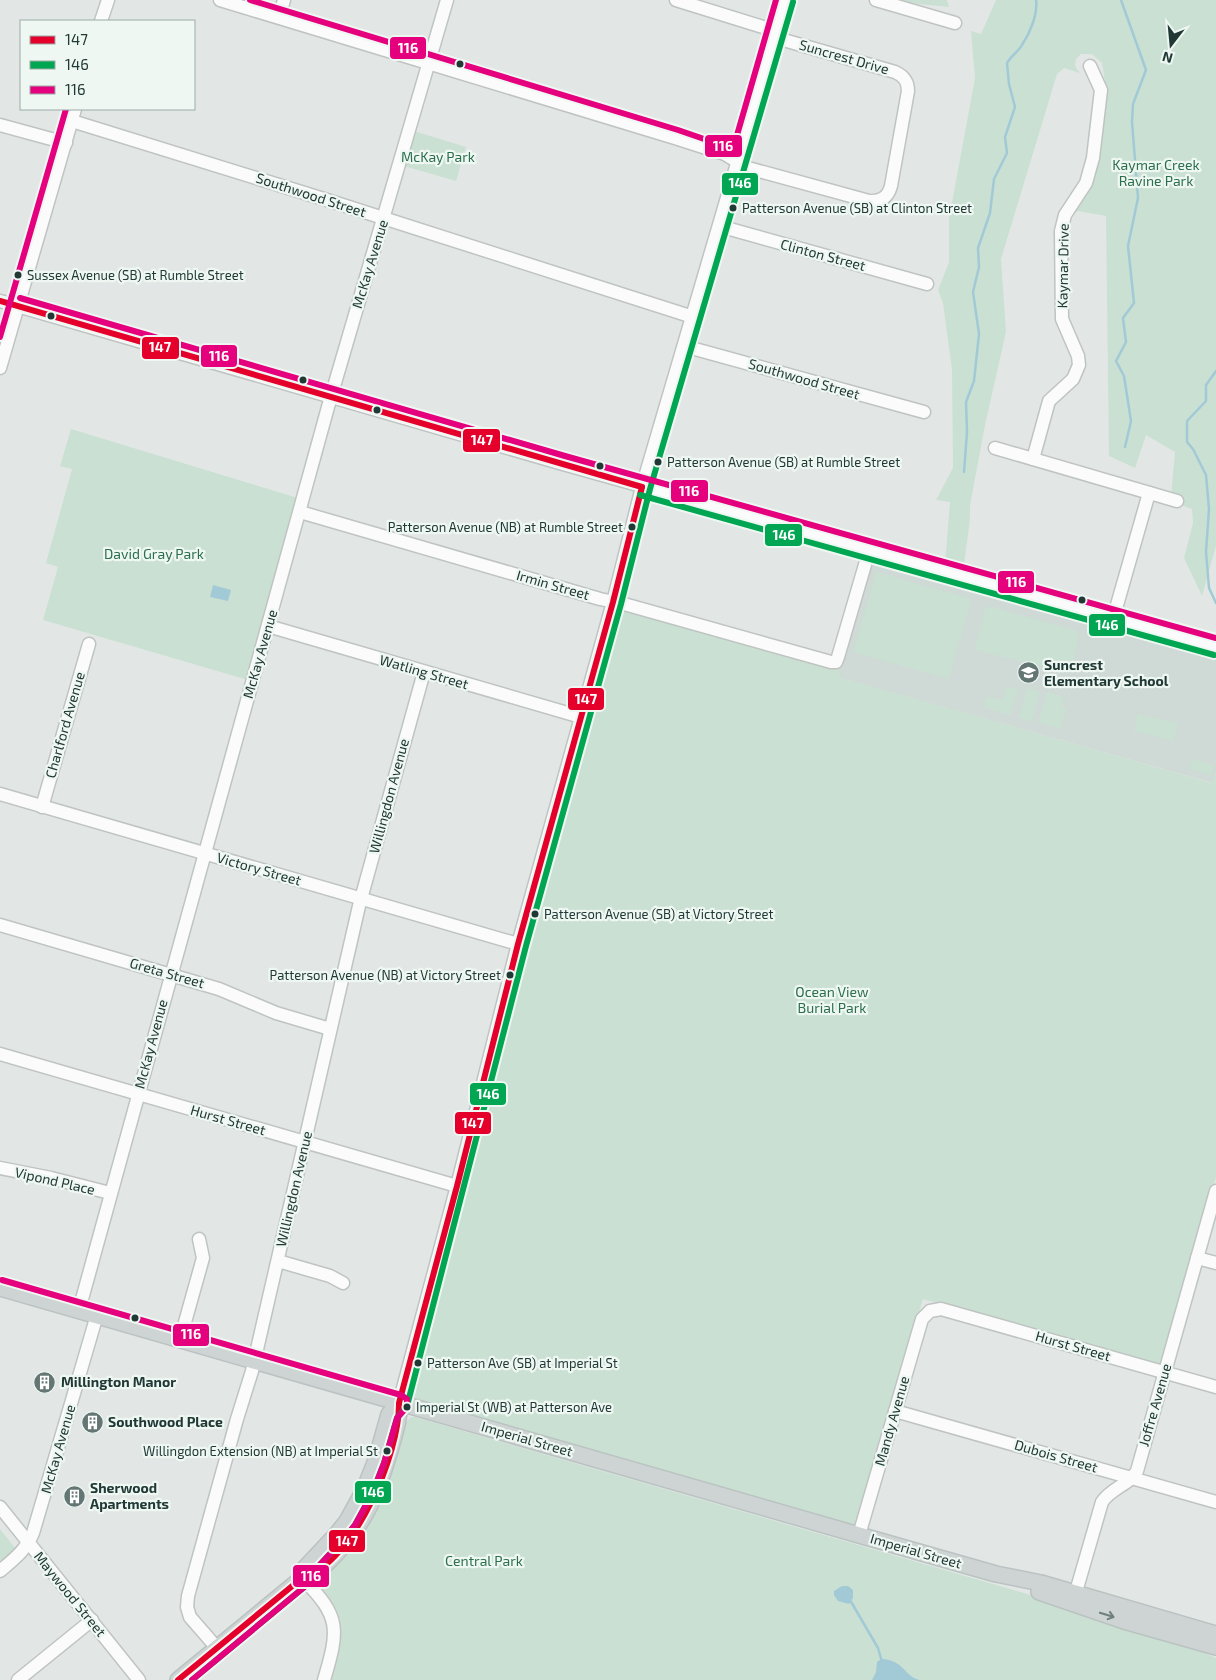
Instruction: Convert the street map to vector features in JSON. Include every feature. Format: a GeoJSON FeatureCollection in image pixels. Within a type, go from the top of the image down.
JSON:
{"type":"FeatureCollection","features":[{"type":"Feature","properties":{"kind":"main road","name":"Imperial Street"},"geometry":{"type":"LineString","coordinates":[[0,1288],[996,1574],[1017,1585],[1216,1634]]}},
{"type":"Feature","properties":{"kind":"main road"},"geometry":{"type":"LineString","coordinates":[[178,1680],[302,1578],[305,1568],[336,1535],[364,1490],[376,1460],[389,1414],[399,1403]]}},
{"type":"Feature","properties":{"kind":"main road","name":"Imperial Street"},"geometry":{"type":"LineString","coordinates":[[1074,1599],[1216,1647]]}},
{"type":"Feature","properties":{"kind":"street"},"geometry":{"type":"LineString","coordinates":[[101,20],[108,0]]}},
{"type":"Feature","properties":{"kind":"street"},"geometry":{"type":"LineString","coordinates":[[220,0],[675,138],[726,154],[738,162]]}},
{"type":"Feature","properties":{"kind":"street"},"geometry":{"type":"LineString","coordinates":[[279,17],[284,0]]}},
{"type":"Feature","properties":{"kind":"street","name":"McKay Avenue"},"geometry":{"type":"LineString","coordinates":[[78,1310],[331,396],[447,0]]}},
{"type":"Feature","properties":{"kind":"street"},"geometry":{"type":"LineString","coordinates":[[676,0],[763,27],[775,34]]}},
{"type":"Feature","properties":{"kind":"street"},"geometry":{"type":"LineString","coordinates":[[399,1403],[457,1186],[518,944],[613,602],[642,487],[785,0]]}},
{"type":"Feature","properties":{"kind":"street"},"geometry":{"type":"LineString","coordinates":[[876,0],[955,23]]}},
{"type":"Feature","properties":{"kind":"street","name":"Suncrest Drive"},"geometry":{"type":"LineString","coordinates":[[738,162],[748,168],[869,201],[879,200],[890,191],[908,91],[906,79],[895,72],[787,41],[775,34]]}},
{"type":"Feature","properties":{"kind":"street","name":"Kaymar Drive"},"geometry":{"type":"LineString","coordinates":[[1033,459],[1048,404],[1055,394],[1073,379],[1078,365],[1078,356],[1062,319],[1061,231],[1064,215],[1086,183],[1094,158],[1101,90],[1090,66]]}},
{"type":"Feature","properties":{"kind":"street"},"geometry":{"type":"LineString","coordinates":[[0,368],[74,115]]}},
{"type":"Feature","properties":{"kind":"street","name":"Southwood Street"},"geometry":{"type":"LineString","coordinates":[[74,115],[384,218],[693,317]]}},
{"type":"Feature","properties":{"kind":"street"},"geometry":{"type":"LineString","coordinates":[[0,125],[66,143]]}},
{"type":"Feature","properties":{"kind":"street","name":"Clinton Street"},"geometry":{"type":"LineString","coordinates":[[719,226],[927,284]]}},
{"type":"Feature","properties":{"kind":"street"},"geometry":{"type":"LineString","coordinates":[[0,301],[642,487],[1216,647]]}},
{"type":"Feature","properties":{"kind":"street","name":"Southwood Street"},"geometry":{"type":"LineString","coordinates":[[684,346],[924,412]]}},
{"type":"Feature","properties":{"kind":"street"},"geometry":{"type":"LineString","coordinates":[[995,448],[1177,501]]}},
{"type":"Feature","properties":{"kind":"street"},"geometry":{"type":"LineString","coordinates":[[1113,619],[1149,492]]}},
{"type":"Feature","properties":{"kind":"street","name":"Irmin Street"},"geometry":{"type":"LineString","coordinates":[[300,512],[613,602],[836,662],[870,550]]}},
{"type":"Feature","properties":{"kind":"street","name":"Watling Street"},"geometry":{"type":"LineString","coordinates":[[268,626],[581,718]]}},
{"type":"Feature","properties":{"kind":"street","name":"Charlford Avenue"},"geometry":{"type":"LineString","coordinates":[[42,806],[89,644]]}},
{"type":"Feature","properties":{"kind":"street","name":"Willingdon Avenue"},"geometry":{"type":"LineString","coordinates":[[217,1648],[190,1617],[187,1608],[188,1596],[254,1361],[361,898],[424,672]]}},
{"type":"Feature","properties":{"kind":"street","name":"Victory Street"},"geometry":{"type":"LineString","coordinates":[[0,794],[518,944]]}},
{"type":"Feature","properties":{"kind":"street","name":"Greta Street"},"geometry":{"type":"LineString","coordinates":[[0,925],[229,992],[276,1013],[330,1029]]}},
{"type":"Feature","properties":{"kind":"street","name":"Hurst Street"},"geometry":{"type":"LineString","coordinates":[[0,1054],[457,1186]]}},
{"type":"Feature","properties":{"kind":"street","name":"Vipond Place"},"geometry":{"type":"LineString","coordinates":[[0,1168],[51,1178],[110,1193]]}},
{"type":"Feature","properties":{"kind":"street","name":"Joffre Avenue"},"geometry":{"type":"LineString","coordinates":[[1132,1478],[1136,1470],[1216,1191]]}},
{"type":"Feature","properties":{"kind":"street"},"geometry":{"type":"LineString","coordinates":[[180,1340],[203,1258],[199,1239]]}},
{"type":"Feature","properties":{"kind":"street"},"geometry":{"type":"LineString","coordinates":[[1197,1258],[1216,1263]]}},
{"type":"Feature","properties":{"kind":"street"},"geometry":{"type":"LineString","coordinates":[[278,1261],[330,1276],[343,1284]]}},
{"type":"Feature","properties":{"kind":"street","name":"Hurst Street"},"geometry":{"type":"LineString","coordinates":[[930,1311],[941,1309],[1216,1388]]}},
{"type":"Feature","properties":{"kind":"street","name":"Mandy Avenue"},"geometry":{"type":"LineString","coordinates":[[859,1534],[922,1318],[930,1311]]}},
{"type":"Feature","properties":{"kind":"street","name":"McKay Avenue"},"geometry":{"type":"LineString","coordinates":[[0,1571],[29,1544],[96,1315]]}},
{"type":"Feature","properties":{"kind":"street","name":"Dubois Street"},"geometry":{"type":"LineString","coordinates":[[895,1411],[1216,1502]]}},
{"type":"Feature","properties":{"kind":"street"},"geometry":{"type":"LineString","coordinates":[[1074,1599],[1102,1502],[1112,1490],[1132,1478]]}},
{"type":"Feature","properties":{"kind":"street","name":"Maywood Street"},"geometry":{"type":"LineString","coordinates":[[0,1508],[139,1680]]}},
{"type":"Feature","properties":{"kind":"street"},"geometry":{"type":"LineString","coordinates":[[302,1578],[327,1605],[333,1620],[335,1640],[324,1680]]}},
{"type":"Feature","properties":{"kind":"street"},"geometry":{"type":"LineString","coordinates":[[18,1680],[92,1620]]}},
{"type":"Feature","properties":{"kind":"shaded area","name":"Suncrest Elementary School"},"geometry":{"type":"Polygon","coordinates":[[[877,560],[1085,619],[1092,618],[1130,628],[1135,632],[1216,655],[1216,771],[1213,783],[840,678],[839,669],[871,565],[877,560]]]}},
{"type":"Feature","properties":{"kind":"green space"},"geometry":{"type":"Polygon","coordinates":[[[899,0],[947,0],[949,7],[899,2],[899,0]]]}},
{"type":"Feature","properties":{"kind":"green space","name":"Kaymar Creek Ravine Park"},"geometry":{"type":"Polygon","coordinates":[[[996,0],[1216,0],[1216,546],[1202,596],[1184,558],[1193,523],[1192,509],[1181,505],[1171,496],[1175,452],[1146,435],[1135,468],[1109,456],[1106,216],[1072,210],[1106,87],[1102,63],[1092,54],[1081,54],[1076,59],[1075,66],[1080,73],[1064,68],[1057,74],[1001,259],[1006,332],[985,425],[970,505],[964,570],[945,565],[950,502],[936,500],[953,468],[952,370],[943,303],[938,290],[949,262],[949,219],[975,78],[971,31],[981,34],[996,0]]]}},
{"type":"Feature","properties":{"kind":"green space","name":"McKay Park"},"geometry":{"type":"Polygon","coordinates":[[[414,131],[466,147],[456,181],[404,166],[414,131]]]}},
{"type":"Feature","properties":{"kind":"green space","name":"David Gray Park"},"geometry":{"type":"Polygon","coordinates":[[[71,429],[298,498],[248,680],[43,620],[58,567],[46,563],[72,469],[60,466],[71,429]]]}},
{"type":"Feature","properties":{"kind":"green space"},"geometry":{"type":"Polygon","coordinates":[[[876,572],[972,599],[949,679],[853,652],[876,572]]]}},
{"type":"Feature","properties":{"kind":"green space"},"geometry":{"type":"Polygon","coordinates":[[[988,606],[1077,631],[1079,635],[1071,673],[974,650],[985,609],[988,606]]]}},
{"type":"Feature","properties":{"kind":"green space","name":"Ocean View Burial Park"},"geometry":{"type":"Polygon","coordinates":[[[628,609],[839,669],[841,678],[1212,783],[1216,771],[1216,1177],[1193,1262],[1162,1362],[1153,1366],[923,1299],[858,1521],[855,1524],[419,1400],[413,1396],[439,1278],[507,1009],[616,611],[628,609]]]}},
{"type":"Feature","properties":{"kind":"green space"},"geometry":{"type":"Polygon","coordinates":[[[1006,686],[1018,689],[1011,715],[984,708],[986,697],[1003,700],[1006,686]]]}},
{"type":"Feature","properties":{"kind":"green space"},"geometry":{"type":"Polygon","coordinates":[[[1027,688],[1040,692],[1032,722],[1019,718],[1027,688]]]}},
{"type":"Feature","properties":{"kind":"green space"},"geometry":{"type":"Polygon","coordinates":[[[1047,692],[1064,697],[1062,706],[1067,708],[1061,729],[1038,722],[1047,692]]]}},
{"type":"Feature","properties":{"kind":"green space"},"geometry":{"type":"Polygon","coordinates":[[[1137,714],[1178,723],[1174,741],[1134,731],[1137,714]]]}},
{"type":"Feature","properties":{"kind":"green space"},"geometry":{"type":"Polygon","coordinates":[[[1192,759],[1214,765],[1212,775],[1189,769],[1192,759]]]}},
{"type":"Feature","properties":{"kind":"green space","name":"Central Park"},"geometry":{"type":"Polygon","coordinates":[[[411,1417],[1024,1593],[1102,1620],[1191,1647],[1216,1658],[1216,1680],[330,1680],[340,1646],[341,1628],[337,1611],[322,1590],[318,1577],[383,1493],[406,1422],[411,1417]]]}},
{"type":"Feature","properties":{"kind":"green space"},"geometry":{"type":"Polygon","coordinates":[[[0,1529],[16,1549],[0,1563],[0,1529]]]}},
{"type":"Feature","properties":{"kind":"water"},"geometry":{"type":"Polygon","coordinates":[[[213,585],[231,590],[228,601],[210,597],[213,585]]]}},
{"type":"Feature","properties":{"kind":"water"},"geometry":{"type":"Polygon","coordinates":[[[842,1586],[848,1586],[853,1590],[853,1598],[849,1604],[838,1601],[834,1595],[834,1591],[842,1586]]]}},
{"type":"Feature","properties":{"kind":"water"},"geometry":{"type":"Polygon","coordinates":[[[881,1659],[895,1662],[911,1676],[920,1680],[872,1680],[876,1672],[877,1662],[881,1659]]]}},
{"type":"Feature","properties":{"kind":"waterway"},"geometry":{"type":"LineString","coordinates":[[964,472],[967,432],[966,402],[974,381],[979,334],[973,292],[979,267],[978,248],[990,213],[994,179],[1007,153],[1005,137],[1015,107],[1009,84],[1007,63],[1025,40],[1035,17],[1036,0]]}},
{"type":"Feature","properties":{"kind":"waterway"},"geometry":{"type":"LineString","coordinates":[[1121,0],[1146,70],[1133,104],[1132,122],[1138,198],[1128,246],[1134,303],[1123,318],[1126,342],[1116,361],[1124,376],[1131,421],[1125,447]]}},
{"type":"Feature","properties":{"kind":"waterway"},"geometry":{"type":"LineString","coordinates":[[1216,371],[1206,385],[1206,401],[1187,421],[1187,442],[1193,449],[1206,475],[1209,509],[1206,552],[1209,588],[1216,603]]}},
{"type":"Feature","properties":{"kind":"waterway"},"geometry":{"type":"LineString","coordinates":[[850,1600],[878,1648],[882,1662]]}},
{"type":"Feature","properties":{"kind":"transit line","name":"116"},"geometry":{"type":"LineString","coordinates":[[250,0],[678,130],[733,149],[776,0]]}},
{"type":"Feature","properties":{"kind":"transit line","name":"146"},"geometry":{"type":"LineString","coordinates":[[192,1680],[308,1584],[313,1572],[355,1525],[372,1494],[384,1463],[397,1418],[407,1406],[526,946],[621,604],[650,489],[793,2]]}},
{"type":"Feature","properties":{"kind":"transit line","name":"116"},"geometry":{"type":"LineString","coordinates":[[0,337],[66,110]]}},
{"type":"Feature","properties":{"kind":"transit line","name":"116"},"geometry":{"type":"LineString","coordinates":[[20,298],[565,456],[1216,638]]}},
{"type":"Feature","properties":{"kind":"transit line","name":"147"},"geometry":{"type":"LineString","coordinates":[[0,301],[642,487]]}},
{"type":"Feature","properties":{"kind":"transit line","name":"147"},"geometry":{"type":"LineString","coordinates":[[178,1680],[302,1578],[321,1568],[339,1551],[356,1529],[370,1504],[382,1476],[392,1449],[399,1403],[457,1186],[518,944],[613,602],[642,487]]}},
{"type":"Feature","properties":{"kind":"transit line","name":"146"},"geometry":{"type":"LineString","coordinates":[[640,495],[1214,655]]}},
{"type":"Feature","properties":{"kind":"transit line","name":"116"},"geometry":{"type":"LineString","coordinates":[[2,1280],[401,1395],[407,1399],[407,1407],[397,1418],[384,1463],[372,1494],[355,1525],[313,1572],[308,1584],[192,1680]]}},
{"type":"Feature","properties":{"kind":"place","name":"Patterson Avenue (SB) at Clinton Street"},"geometry":{"type":"Point","coordinates":[733,208]}},
{"type":"Feature","properties":{"kind":"place","name":"Sussex Avenue (SB) at Rumble Street"},"geometry":{"type":"Point","coordinates":[18,275]}},
{"type":"Feature","properties":{"kind":"place","name":"Patterson Avenue (SB) at Rumble Street"},"geometry":{"type":"Point","coordinates":[658,462]}},
{"type":"Feature","properties":{"kind":"place","name":"Patterson Avenue (NB) at Rumble Street"},"geometry":{"type":"Point","coordinates":[632,527]}},
{"type":"Feature","properties":{"kind":"place","name":"Suncrest Elementary School"},"geometry":{"type":"Point","coordinates":[1028,673]}},
{"type":"Feature","properties":{"kind":"place","name":"Patterson Avenue (SB) at Victory Street"},"geometry":{"type":"Point","coordinates":[535,914]}},
{"type":"Feature","properties":{"kind":"place","name":"Patterson Avenue (NB) at Victory Street"},"geometry":{"type":"Point","coordinates":[510,975]}},
{"type":"Feature","properties":{"kind":"place","name":"Patterson Ave (SB) at Imperial St"},"geometry":{"type":"Point","coordinates":[418,1363]}},
{"type":"Feature","properties":{"kind":"place","name":"Millington Manor"},"geometry":{"type":"Point","coordinates":[45,1382]}},
{"type":"Feature","properties":{"kind":"place","name":"Imperial St (WB) at Patterson Ave"},"geometry":{"type":"Point","coordinates":[407,1407]}},
{"type":"Feature","properties":{"kind":"place","name":"Southwood Place"},"geometry":{"type":"Point","coordinates":[92,1422]}},
{"type":"Feature","properties":{"kind":"place","name":"Willingdon Extension (NB) at Imperial St"},"geometry":{"type":"Point","coordinates":[387,1451]}},
{"type":"Feature","properties":{"kind":"place","name":"Sherwood Apartments"},"geometry":{"type":"Point","coordinates":[74,1496]}}]}
